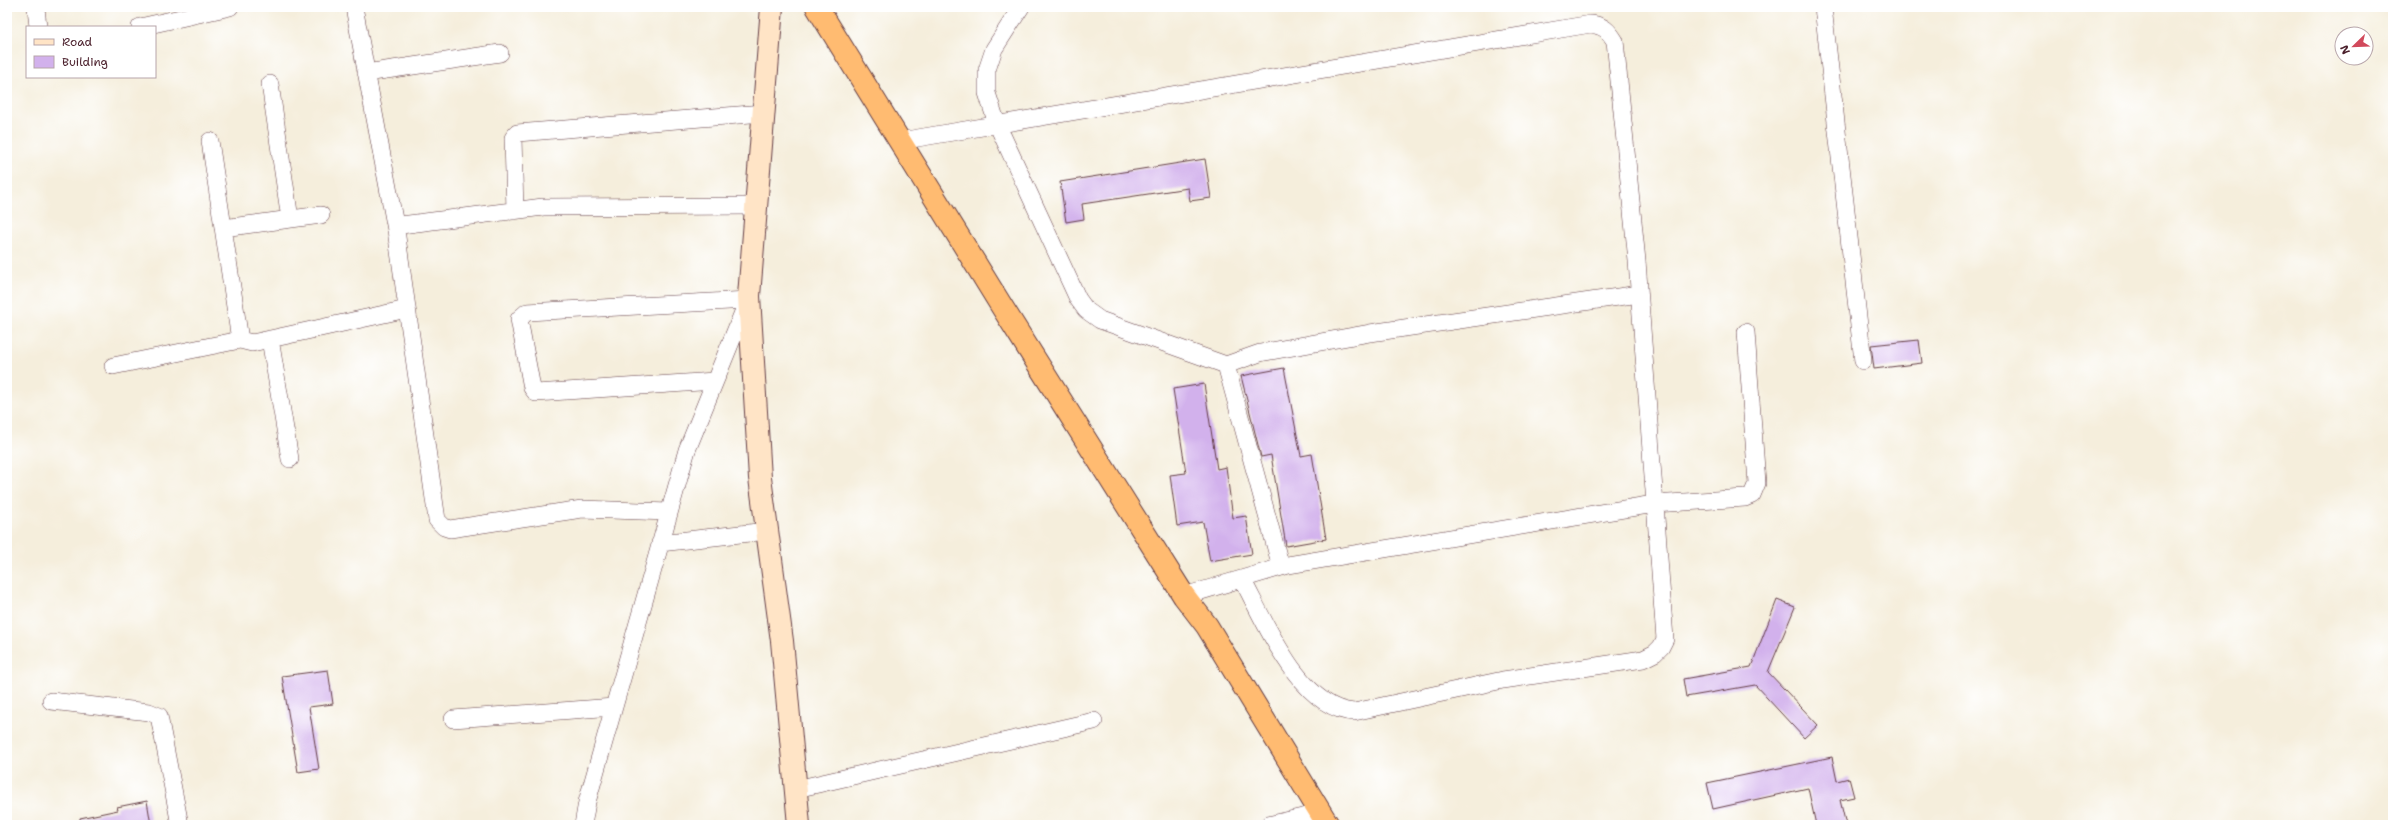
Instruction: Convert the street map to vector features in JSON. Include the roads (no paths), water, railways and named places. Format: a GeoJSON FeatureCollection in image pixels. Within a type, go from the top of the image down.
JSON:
{"type":"FeatureCollection","features":[{"type":"Feature","properties":{"kind":"highway"},"geometry":{"type":"LineString","coordinates":[[817,7],[1184,596],[1207,626],[1324,819]]}},
{"type":"Feature","properties":{"kind":"street"},"geometry":{"type":"LineString","coordinates":[[36,7],[38,26]]}},
{"type":"Feature","properties":{"kind":"street"},"geometry":{"type":"LineString","coordinates":[[144,26],[230,7]]}},
{"type":"Feature","properties":{"kind":"street"},"geometry":{"type":"LineString","coordinates":[[354,7],[396,230],[437,520],[440,524],[450,529],[582,509],[669,512]]}},
{"type":"Feature","properties":{"kind":"street"},"geometry":{"type":"LineString","coordinates":[[772,7],[748,298],[760,478],[782,641],[799,825]]}},
{"type":"Feature","properties":{"kind":"street"},"geometry":{"type":"LineString","coordinates":[[1021,7],[994,49],[987,70],[987,93],[997,124],[1078,299],[1086,310],[1113,326],[1226,365],[1260,353],[1370,333],[1639,294]]}},
{"type":"Feature","properties":{"kind":"street"},"geometry":{"type":"LineString","coordinates":[[1822,7],[1862,361]]}},
{"type":"Feature","properties":{"kind":"street"},"geometry":{"type":"LineString","coordinates":[[900,141],[1591,24],[1602,25],[1615,41],[1639,294],[1665,639],[1655,653],[1643,659],[1503,680],[1354,712],[1343,711],[1330,706],[1315,696],[1289,664],[1242,579]]}},
{"type":"Feature","properties":{"kind":"street"},"geometry":{"type":"LineString","coordinates":[[366,74],[500,54]]}},
{"type":"Feature","properties":{"kind":"street"},"geometry":{"type":"LineString","coordinates":[[270,84],[290,219]]}},
{"type":"Feature","properties":{"kind":"street"},"geometry":{"type":"LineString","coordinates":[[515,211],[513,138],[517,133],[763,113]]}},
{"type":"Feature","properties":{"kind":"street"},"geometry":{"type":"LineString","coordinates":[[210,141],[240,340]]}},
{"type":"Feature","properties":{"kind":"street"},"geometry":{"type":"LineString","coordinates":[[396,230],[402,225],[544,207],[756,206]]}},
{"type":"Feature","properties":{"kind":"street"},"geometry":{"type":"LineString","coordinates":[[223,228],[321,215]]}},
{"type":"Feature","properties":{"kind":"street"},"geometry":{"type":"LineString","coordinates":[[583,825],[587,802],[687,450],[748,298]]}},
{"type":"Feature","properties":{"kind":"street"},"geometry":{"type":"LineString","coordinates":[[715,381],[536,393],[532,388],[519,319],[527,312],[748,298]]}},
{"type":"Feature","properties":{"kind":"street"},"geometry":{"type":"LineString","coordinates":[[114,366],[240,340],[252,343],[407,309]]}},
{"type":"Feature","properties":{"kind":"street"},"geometry":{"type":"LineString","coordinates":[[1184,596],[1281,567],[1654,504],[1745,498],[1756,490],[1757,483],[1746,332]]}},
{"type":"Feature","properties":{"kind":"street"},"geometry":{"type":"LineString","coordinates":[[270,339],[290,459]]}},
{"type":"Feature","properties":{"kind":"street"},"geometry":{"type":"LineString","coordinates":[[1226,365],[1281,567]]}},
{"type":"Feature","properties":{"kind":"street"},"geometry":{"type":"LineString","coordinates":[[660,543],[767,531]]}},
{"type":"Feature","properties":{"kind":"street"},"geometry":{"type":"LineString","coordinates":[[51,701],[149,712],[159,716],[180,825]]}},
{"type":"Feature","properties":{"kind":"street"},"geometry":{"type":"LineString","coordinates":[[453,719],[614,707]]}},
{"type":"Feature","properties":{"kind":"street"},"geometry":{"type":"LineString","coordinates":[[796,789],[1094,721]]}},
{"type":"Feature","properties":{"kind":"street"},"geometry":{"type":"LineString","coordinates":[[1268,825],[1324,819]]}}]}
